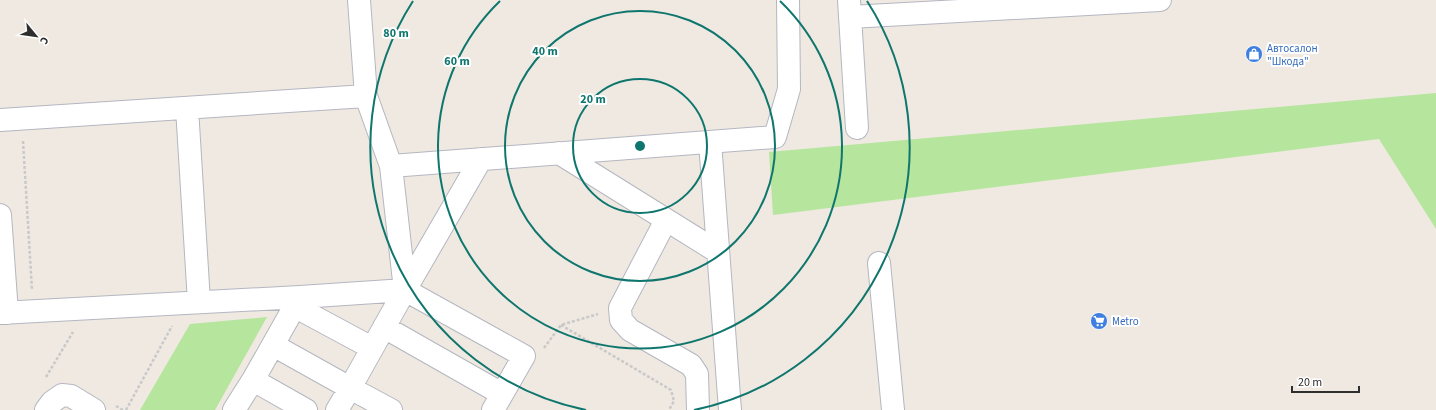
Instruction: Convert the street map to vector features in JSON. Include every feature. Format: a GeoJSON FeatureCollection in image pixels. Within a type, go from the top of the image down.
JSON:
{"type":"FeatureCollection","features":[{"type":"Feature","properties":{"kind":"lane"},"geometry":{"type":"LineString","coordinates":[[359,0],[366,96],[391,166],[405,290]]}},
{"type":"Feature","properties":{"kind":"lane"},"geometry":{"type":"LineString","coordinates":[[391,166],[775,137],[789,90],[788,0]]}},
{"type":"Feature","properties":{"kind":"lane"},"geometry":{"type":"LineString","coordinates":[[857,128],[850,8],[1160,0]]}},
{"type":"Feature","properties":{"kind":"lane"},"geometry":{"type":"LineString","coordinates":[[0,120],[366,96]]}},
{"type":"Feature","properties":{"kind":"lane"},"geometry":{"type":"LineString","coordinates":[[187,108],[199,302]]}},
{"type":"Feature","properties":{"kind":"lane"},"geometry":{"type":"LineString","coordinates":[[710,142],[730,410]]}},
{"type":"Feature","properties":{"kind":"lane"},"geometry":{"type":"LineString","coordinates":[[559,153],[718,252]]}},
{"type":"Feature","properties":{"kind":"lane"},"geometry":{"type":"LineString","coordinates":[[337,410],[481,159]]}},
{"type":"Feature","properties":{"kind":"lane"},"geometry":{"type":"LineString","coordinates":[[0,214],[3,313],[199,302],[297,302],[405,290],[524,356],[497,402],[384,327]]}},
{"type":"Feature","properties":{"kind":"lane"},"geometry":{"type":"LineString","coordinates":[[666,220],[620,308],[621,320],[630,330],[691,365],[698,374],[698,410]]}},
{"type":"Feature","properties":{"kind":"lane"},"geometry":{"type":"LineString","coordinates":[[879,263],[893,410]]}},
{"type":"Feature","properties":{"kind":"lane"},"geometry":{"type":"LineString","coordinates":[[234,410],[253,380],[297,302]]}},
{"type":"Feature","properties":{"kind":"lane"},"geometry":{"type":"LineString","coordinates":[[297,302],[372,348]]}},
{"type":"Feature","properties":{"kind":"lane"},"geometry":{"type":"LineString","coordinates":[[273,344],[391,410]]}},
{"type":"Feature","properties":{"kind":"lane"},"geometry":{"type":"LineString","coordinates":[[698,374],[727,372]]}},
{"type":"Feature","properties":{"kind":"lane"},"geometry":{"type":"LineString","coordinates":[[253,380],[306,410]]}},
{"type":"Feature","properties":{"kind":"lane"},"geometry":{"type":"LineString","coordinates":[[46,410],[52,402],[62,395],[71,396],[94,410]]}},
{"type":"Feature","properties":{"kind":"path"},"geometry":{"type":"LineString","coordinates":[[22,118],[33,311]]}},
{"type":"Feature","properties":{"kind":"path"},"geometry":{"type":"LineString","coordinates":[[524,356],[541,351],[561,325],[620,308]]}},
{"type":"Feature","properties":{"kind":"path"},"geometry":{"type":"LineString","coordinates":[[126,410],[174,322]]}},
{"type":"Feature","properties":{"kind":"path"},"geometry":{"type":"LineString","coordinates":[[561,325],[671,390],[674,401],[669,410]]}},
{"type":"Feature","properties":{"kind":"path"},"geometry":{"type":"LineString","coordinates":[[43,383],[74,330]]}},
{"type":"Feature","properties":{"kind":"green space"},"geometry":{"type":"Polygon","coordinates":[[[1436,93],[1436,229],[1379,139],[773,215],[769,152],[1436,93]]]}},
{"type":"Feature","properties":{"kind":"green space"},"geometry":{"type":"Polygon","coordinates":[[[267,317],[215,410],[140,410],[190,324],[267,317]]]}},
{"type":"Feature","properties":{"kind":"place","name":"Автосалон \"Шкода\""},"geometry":{"type":"Point","coordinates":[1254,54]}},
{"type":"Feature","properties":{"kind":"place","name":"Metro"},"geometry":{"type":"Point","coordinates":[1099,321]}}]}
